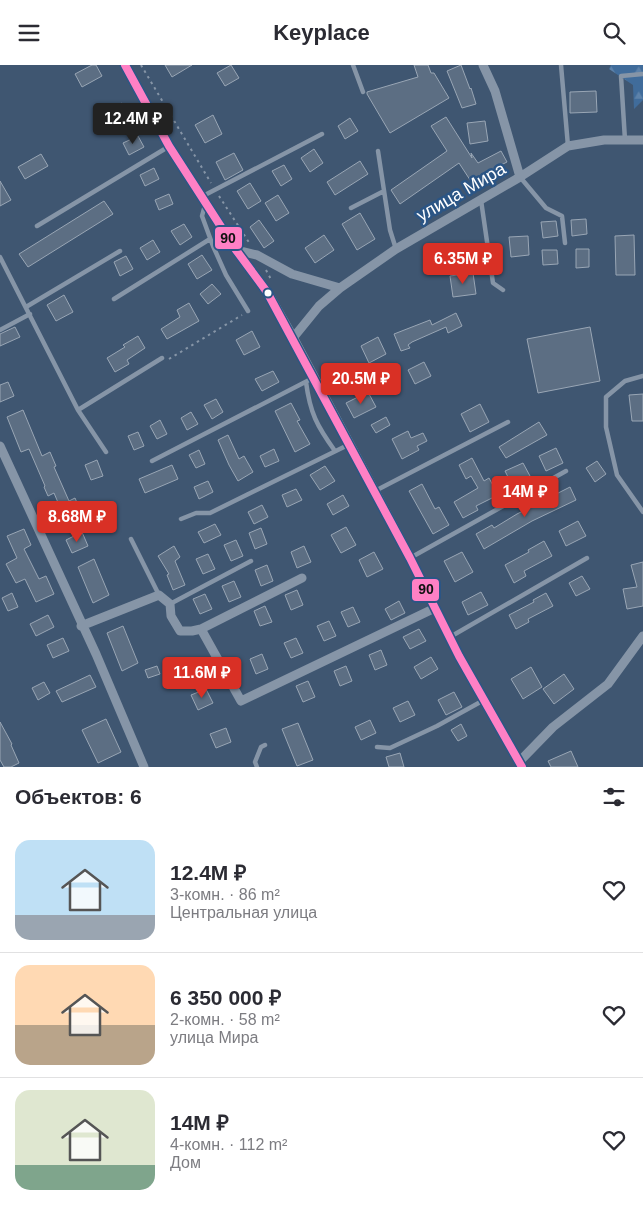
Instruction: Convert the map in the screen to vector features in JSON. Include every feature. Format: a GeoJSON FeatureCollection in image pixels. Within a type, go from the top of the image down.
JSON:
{"type":"FeatureCollection","features":[{"type":"Feature","properties":{"kind":"street"},"geometry":{"type":"LineString","coordinates":[[125,65],[169,146],[236,250],[267,292],[293,338],[310,380],[350,444],[450,637],[520,764],[554,727],[608,684],[643,636]]}},
{"type":"Feature","properties":{"kind":"street"},"geometry":{"type":"LineString","coordinates":[[483,65],[495,91],[520,177]]}},
{"type":"Feature","properties":{"kind":"street","name":"улица Мира"},"geometry":{"type":"LineString","coordinates":[[293,338],[319,306],[340,288],[396,249],[520,177],[568,145],[604,140],[643,140]]}},
{"type":"Feature","properties":{"kind":"street"},"geometry":{"type":"LineString","coordinates":[[236,250],[257,255],[292,274],[340,288]]}},
{"type":"Feature","properties":{"kind":"street"},"geometry":{"type":"LineString","coordinates":[[0,446],[81,626],[96,655],[144,767]]}},
{"type":"Feature","properties":{"kind":"street"},"geometry":{"type":"LineString","coordinates":[[81,626],[159,595],[170,603],[171,616],[180,631],[192,631],[201,629],[302,578]]}},
{"type":"Feature","properties":{"kind":"street"},"geometry":{"type":"LineString","coordinates":[[201,629],[241,701],[435,608]]}},
{"type":"Feature","properties":{"kind":"lane"},"geometry":{"type":"LineString","coordinates":[[353,65],[363,92]]}},
{"type":"Feature","properties":{"kind":"lane"},"geometry":{"type":"LineString","coordinates":[[561,65],[568,145]]}},
{"type":"Feature","properties":{"kind":"lane"},"geometry":{"type":"LineString","coordinates":[[625,140],[621,76],[643,74]]}},
{"type":"Feature","properties":{"kind":"lane"},"geometry":{"type":"LineString","coordinates":[[248,311],[226,275],[210,239],[202,217],[204,199],[215,189],[322,134]]}},
{"type":"Feature","properties":{"kind":"lane"},"geometry":{"type":"LineString","coordinates":[[37,226],[169,146]]}},
{"type":"Feature","properties":{"kind":"lane"},"geometry":{"type":"LineString","coordinates":[[378,151],[390,230],[396,249]]}},
{"type":"Feature","properties":{"kind":"lane"},"geometry":{"type":"LineString","coordinates":[[520,177],[546,208],[562,216],[565,243]]}},
{"type":"Feature","properties":{"kind":"lane"},"geometry":{"type":"LineString","coordinates":[[351,208],[384,191]]}},
{"type":"Feature","properties":{"kind":"lane"},"geometry":{"type":"LineString","coordinates":[[481,200],[493,283],[503,290]]}},
{"type":"Feature","properties":{"kind":"lane"},"geometry":{"type":"LineString","coordinates":[[114,299],[210,239]]}},
{"type":"Feature","properties":{"kind":"lane"},"geometry":{"type":"LineString","coordinates":[[26,307],[120,251]]}},
{"type":"Feature","properties":{"kind":"lane"},"geometry":{"type":"LineString","coordinates":[[0,257],[78,410],[106,452]]}},
{"type":"Feature","properties":{"kind":"lane"},"geometry":{"type":"LineString","coordinates":[[0,330],[30,314]]}},
{"type":"Feature","properties":{"kind":"lane"},"geometry":{"type":"LineString","coordinates":[[78,410],[162,358]]}},
{"type":"Feature","properties":{"kind":"lane"},"geometry":{"type":"LineString","coordinates":[[643,376],[625,381],[606,397],[606,427],[617,475],[643,512]]}},
{"type":"Feature","properties":{"kind":"lane"},"geometry":{"type":"LineString","coordinates":[[152,461],[310,380],[309,404],[318,427],[335,451]]}},
{"type":"Feature","properties":{"kind":"lane"},"geometry":{"type":"LineString","coordinates":[[375,491],[508,423]]}},
{"type":"Feature","properties":{"kind":"lane"},"geometry":{"type":"LineString","coordinates":[[181,519],[196,513],[210,513],[350,444]]}},
{"type":"Feature","properties":{"kind":"lane"},"geometry":{"type":"LineString","coordinates":[[410,558],[566,471]]}},
{"type":"Feature","properties":{"kind":"lane"},"geometry":{"type":"LineString","coordinates":[[130,539],[159,595]]}},
{"type":"Feature","properties":{"kind":"lane"},"geometry":{"type":"LineString","coordinates":[[450,637],[588,558]]}},
{"type":"Feature","properties":{"kind":"lane"},"geometry":{"type":"LineString","coordinates":[[170,603],[251,561]]}},
{"type":"Feature","properties":{"kind":"lane"},"geometry":{"type":"LineString","coordinates":[[377,747],[390,748],[484,701]]}},
{"type":"Feature","properties":{"kind":"lane"},"geometry":{"type":"LineString","coordinates":[[257,767],[255,762],[261,747],[265,745]]}},
{"type":"Feature","properties":{"kind":"path"},"geometry":{"type":"LineString","coordinates":[[141,65],[272,281]]}},
{"type":"Feature","properties":{"kind":"path"},"geometry":{"type":"LineString","coordinates":[[162,358],[168,360],[248,311]]}},
{"type":"Feature","properties":{"kind":"green space"},"geometry":{"type":"Polygon","coordinates":[[[611,65],[643,65],[643,100],[634,109],[633,85],[609,69],[611,65]]]}},
{"type":"Feature","properties":{"kind":"building"},"geometry":{"type":"Polygon","coordinates":[[[92,65],[96,65],[102,76],[82,87],[75,74],[92,65]]]}},
{"type":"Feature","properties":{"kind":"building"},"geometry":{"type":"Polygon","coordinates":[[[165,65],[192,65],[172,77],[165,65]]]}},
{"type":"Feature","properties":{"kind":"building"},"geometry":{"type":"Polygon","coordinates":[[[231,65],[239,78],[225,86],[217,73],[231,65]]]}},
{"type":"Feature","properties":{"kind":"building"},"geometry":{"type":"Polygon","coordinates":[[[414,65],[428,65],[431,73],[434,73],[449,98],[390,133],[367,92],[418,77],[414,65]]]}},
{"type":"Feature","properties":{"kind":"building"},"geometry":{"type":"Polygon","coordinates":[[[461,65],[476,104],[462,108],[447,71],[461,65]]]}},
{"type":"Feature","properties":{"kind":"building"},"geometry":{"type":"Polygon","coordinates":[[[596,91],[597,112],[570,113],[570,92],[596,91]]]}},
{"type":"Feature","properties":{"kind":"building"},"geometry":{"type":"Polygon","coordinates":[[[122,103],[128,111],[111,121],[106,113],[122,103]]]}},
{"type":"Feature","properties":{"kind":"building"},"geometry":{"type":"Polygon","coordinates":[[[213,115],[222,134],[205,143],[195,125],[213,115]]]}},
{"type":"Feature","properties":{"kind":"building"},"geometry":{"type":"Polygon","coordinates":[[[446,117],[472,158],[471,153],[478,163],[501,151],[507,162],[485,173],[489,180],[476,189],[459,163],[400,204],[391,190],[447,151],[431,126],[446,117]]]}},
{"type":"Feature","properties":{"kind":"building"},"geometry":{"type":"Polygon","coordinates":[[[350,118],[358,131],[345,139],[338,126],[350,118]]]}},
{"type":"Feature","properties":{"kind":"building"},"geometry":{"type":"Polygon","coordinates":[[[485,121],[488,141],[470,144],[467,123],[485,121]]]}},
{"type":"Feature","properties":{"kind":"building"},"geometry":{"type":"Polygon","coordinates":[[[138,136],[144,147],[129,155],[123,143],[138,136]]]}},
{"type":"Feature","properties":{"kind":"building"},"geometry":{"type":"Polygon","coordinates":[[[314,149],[323,163],[310,172],[301,158],[314,149]]]}},
{"type":"Feature","properties":{"kind":"building"},"geometry":{"type":"Polygon","coordinates":[[[234,153],[243,170],[225,180],[216,162],[234,153]]]}},
{"type":"Feature","properties":{"kind":"building"},"geometry":{"type":"Polygon","coordinates":[[[41,154],[48,166],[25,179],[18,167],[41,154]]]}},
{"type":"Feature","properties":{"kind":"building"},"geometry":{"type":"Polygon","coordinates":[[[360,161],[368,174],[335,195],[327,182],[360,161]]]}},
{"type":"Feature","properties":{"kind":"building"},"geometry":{"type":"Polygon","coordinates":[[[284,165],[292,179],[281,186],[272,171],[284,165]]]}},
{"type":"Feature","properties":{"kind":"building"},"geometry":{"type":"Polygon","coordinates":[[[154,168],[159,179],[145,186],[140,175],[154,168]]]}},
{"type":"Feature","properties":{"kind":"building"},"geometry":{"type":"Polygon","coordinates":[[[0,181],[11,200],[0,206],[0,181]]]}},
{"type":"Feature","properties":{"kind":"building"},"geometry":{"type":"Polygon","coordinates":[[[250,183],[261,201],[248,209],[237,191],[250,183]]]}},
{"type":"Feature","properties":{"kind":"building"},"geometry":{"type":"Polygon","coordinates":[[[169,194],[173,204],[159,210],[155,200],[169,194]]]}},
{"type":"Feature","properties":{"kind":"building"},"geometry":{"type":"Polygon","coordinates":[[[278,195],[289,213],[276,221],[265,203],[278,195]]]}},
{"type":"Feature","properties":{"kind":"building"},"geometry":{"type":"Polygon","coordinates":[[[104,201],[113,214],[28,267],[19,254],[104,201]]]}},
{"type":"Feature","properties":{"kind":"building"},"geometry":{"type":"Polygon","coordinates":[[[360,213],[375,239],[357,250],[342,224],[360,213]]]}},
{"type":"Feature","properties":{"kind":"building"},"geometry":{"type":"Polygon","coordinates":[[[586,219],[587,234],[572,236],[571,220],[586,219]]]}},
{"type":"Feature","properties":{"kind":"building"},"geometry":{"type":"Polygon","coordinates":[[[259,220],[274,241],[264,248],[250,227],[259,220]]]}},
{"type":"Feature","properties":{"kind":"building"},"geometry":{"type":"Polygon","coordinates":[[[556,221],[558,236],[543,238],[541,222],[556,221]]]}},
{"type":"Feature","properties":{"kind":"building"},"geometry":{"type":"Polygon","coordinates":[[[184,224],[192,237],[180,245],[171,231],[184,224]]]}},
{"type":"Feature","properties":{"kind":"building"},"geometry":{"type":"Polygon","coordinates":[[[324,235],[334,250],[315,263],[305,248],[324,235]]]}},
{"type":"Feature","properties":{"kind":"building"},"geometry":{"type":"Polygon","coordinates":[[[634,235],[635,275],[616,275],[615,236],[634,235]]]}},
{"type":"Feature","properties":{"kind":"building"},"geometry":{"type":"Polygon","coordinates":[[[528,236],[529,255],[511,257],[509,237],[528,236]]]}},
{"type":"Feature","properties":{"kind":"building"},"geometry":{"type":"Polygon","coordinates":[[[153,240],[160,252],[147,260],[140,248],[153,240]]]}},
{"type":"Feature","properties":{"kind":"building"},"geometry":{"type":"Polygon","coordinates":[[[576,249],[589,249],[589,267],[576,268],[576,249]]]}},
{"type":"Feature","properties":{"kind":"building"},"geometry":{"type":"Polygon","coordinates":[[[542,250],[557,250],[558,264],[543,265],[542,250]]]}},
{"type":"Feature","properties":{"kind":"building"},"geometry":{"type":"Polygon","coordinates":[[[202,255],[212,270],[197,279],[188,264],[202,255]]]}},
{"type":"Feature","properties":{"kind":"building"},"geometry":{"type":"Polygon","coordinates":[[[126,256],[133,269],[120,276],[114,262],[126,256]]]}},
{"type":"Feature","properties":{"kind":"building"},"geometry":{"type":"Polygon","coordinates":[[[473,273],[476,294],[453,297],[450,276],[473,273]]]}},
{"type":"Feature","properties":{"kind":"building"},"geometry":{"type":"Polygon","coordinates":[[[212,284],[221,294],[208,304],[200,294],[212,284]]]}},
{"type":"Feature","properties":{"kind":"building"},"geometry":{"type":"Polygon","coordinates":[[[64,295],[73,312],[56,321],[47,305],[64,295]]]}},
{"type":"Feature","properties":{"kind":"building"},"geometry":{"type":"Polygon","coordinates":[[[189,303],[199,321],[167,339],[161,329],[180,317],[177,310],[189,303]]]}},
{"type":"Feature","properties":{"kind":"building"},"geometry":{"type":"Polygon","coordinates":[[[456,313],[462,326],[448,333],[446,327],[412,342],[408,345],[410,348],[401,351],[394,334],[430,320],[432,325],[456,313]]]}},
{"type":"Feature","properties":{"kind":"building"},"geometry":{"type":"Polygon","coordinates":[[[15,327],[20,337],[0,346],[0,334],[15,327]]]}},
{"type":"Feature","properties":{"kind":"building"},"geometry":{"type":"Polygon","coordinates":[[[590,327],[600,381],[538,393],[527,339],[590,327]]]}},
{"type":"Feature","properties":{"kind":"building"},"geometry":{"type":"Polygon","coordinates":[[[252,331],[260,347],[244,355],[236,340],[252,331]]]}},
{"type":"Feature","properties":{"kind":"building"},"geometry":{"type":"Polygon","coordinates":[[[138,336],[145,348],[127,360],[129,364],[115,372],[107,358],[138,336]]]}},
{"type":"Feature","properties":{"kind":"building"},"geometry":{"type":"Polygon","coordinates":[[[378,337],[386,354],[369,363],[361,346],[378,337]]]}},
{"type":"Feature","properties":{"kind":"building"},"geometry":{"type":"Polygon","coordinates":[[[424,362],[431,376],[415,384],[408,370],[424,362]]]}},
{"type":"Feature","properties":{"kind":"building"},"geometry":{"type":"Polygon","coordinates":[[[273,371],[279,382],[262,391],[255,379],[273,371]]]}},
{"type":"Feature","properties":{"kind":"building"},"geometry":{"type":"Polygon","coordinates":[[[8,382],[14,396],[0,402],[0,385],[8,382]]]}},
{"type":"Feature","properties":{"kind":"building"},"geometry":{"type":"Polygon","coordinates":[[[368,392],[376,407],[354,418],[346,403],[368,392]]]}},
{"type":"Feature","properties":{"kind":"building"},"geometry":{"type":"Polygon","coordinates":[[[643,394],[643,421],[632,421],[629,395],[643,394]]]}},
{"type":"Feature","properties":{"kind":"building"},"geometry":{"type":"Polygon","coordinates":[[[216,399],[223,412],[212,419],[204,405],[216,399]]]}},
{"type":"Feature","properties":{"kind":"building"},"geometry":{"type":"Polygon","coordinates":[[[291,403],[300,420],[297,421],[310,444],[295,452],[275,411],[291,403]]]}},
{"type":"Feature","properties":{"kind":"building"},"geometry":{"type":"Polygon","coordinates":[[[480,404],[489,422],[470,432],[461,414],[480,404]]]}},
{"type":"Feature","properties":{"kind":"building"},"geometry":{"type":"Polygon","coordinates":[[[23,410],[42,456],[50,452],[56,466],[54,467],[69,501],[75,498],[81,512],[65,519],[54,493],[48,496],[29,449],[21,452],[7,417],[23,410]]]}},
{"type":"Feature","properties":{"kind":"building"},"geometry":{"type":"Polygon","coordinates":[[[191,412],[198,424],[187,430],[181,418],[191,412]]]}},
{"type":"Feature","properties":{"kind":"building"},"geometry":{"type":"Polygon","coordinates":[[[386,417],[390,425],[376,433],[371,425],[386,417]]]}},
{"type":"Feature","properties":{"kind":"building"},"geometry":{"type":"Polygon","coordinates":[[[160,420],[167,434],[157,439],[150,426],[160,420]]]}},
{"type":"Feature","properties":{"kind":"building"},"geometry":{"type":"Polygon","coordinates":[[[539,422],[547,435],[506,458],[499,447],[539,422]]]}},
{"type":"Feature","properties":{"kind":"building"},"geometry":{"type":"Polygon","coordinates":[[[408,431],[411,438],[423,433],[427,441],[417,446],[419,450],[402,459],[392,439],[408,431]]]}},
{"type":"Feature","properties":{"kind":"building"},"geometry":{"type":"Polygon","coordinates":[[[138,432],[144,446],[134,450],[128,436],[138,432]]]}},
{"type":"Feature","properties":{"kind":"building"},"geometry":{"type":"Polygon","coordinates":[[[228,435],[239,459],[244,456],[253,472],[238,481],[218,440],[228,435]]]}},
{"type":"Feature","properties":{"kind":"building"},"geometry":{"type":"Polygon","coordinates":[[[556,448],[563,463],[546,471],[539,456],[556,448]]]}},
{"type":"Feature","properties":{"kind":"building"},"geometry":{"type":"Polygon","coordinates":[[[274,449],[279,461],[265,467],[260,456],[274,449]]]}},
{"type":"Feature","properties":{"kind":"building"},"geometry":{"type":"Polygon","coordinates":[[[199,450],[205,464],[196,468],[189,455],[199,450]]]}},
{"type":"Feature","properties":{"kind":"building"},"geometry":{"type":"Polygon","coordinates":[[[472,458],[484,481],[489,478],[498,495],[476,506],[478,510],[463,518],[454,502],[478,488],[471,476],[466,479],[459,465],[472,458]]]}},
{"type":"Feature","properties":{"kind":"building"},"geometry":{"type":"Polygon","coordinates":[[[97,460],[103,476],[91,480],[85,465],[97,460]]]}},
{"type":"Feature","properties":{"kind":"building"},"geometry":{"type":"Polygon","coordinates":[[[597,461],[606,474],[595,482],[586,468],[597,461]]]}},
{"type":"Feature","properties":{"kind":"building"},"geometry":{"type":"Polygon","coordinates":[[[523,463],[530,476],[512,485],[505,471],[523,463]]]}},
{"type":"Feature","properties":{"kind":"building"},"geometry":{"type":"Polygon","coordinates":[[[172,465],[178,479],[145,493],[139,479],[172,465]]]}},
{"type":"Feature","properties":{"kind":"building"},"geometry":{"type":"Polygon","coordinates":[[[325,466],[335,481],[320,490],[310,475],[325,466]]]}},
{"type":"Feature","properties":{"kind":"building"},"geometry":{"type":"Polygon","coordinates":[[[208,481],[213,492],[199,499],[194,487],[208,481]]]}},
{"type":"Feature","properties":{"kind":"building"},"geometry":{"type":"Polygon","coordinates":[[[422,484],[435,509],[439,507],[449,525],[433,534],[409,491],[422,484]]]}},
{"type":"Feature","properties":{"kind":"building"},"geometry":{"type":"Polygon","coordinates":[[[570,487],[576,500],[532,521],[484,549],[476,534],[492,525],[494,528],[570,487]]]}},
{"type":"Feature","properties":{"kind":"building"},"geometry":{"type":"Polygon","coordinates":[[[296,489],[302,500],[287,507],[282,495],[296,489]]]}},
{"type":"Feature","properties":{"kind":"building"},"geometry":{"type":"Polygon","coordinates":[[[343,495],[349,506],[333,515],[327,504],[343,495]]]}},
{"type":"Feature","properties":{"kind":"building"},"geometry":{"type":"Polygon","coordinates":[[[262,505],[268,517],[254,524],[248,512],[262,505]]]}},
{"type":"Feature","properties":{"kind":"building"},"geometry":{"type":"Polygon","coordinates":[[[578,521],[586,536],[566,546],[559,531],[578,521]]]}},
{"type":"Feature","properties":{"kind":"building"},"geometry":{"type":"Polygon","coordinates":[[[215,524],[221,535],[204,543],[198,532],[215,524]]]}},
{"type":"Feature","properties":{"kind":"building"},"geometry":{"type":"Polygon","coordinates":[[[346,527],[356,545],[341,553],[331,535],[346,527]]]}},
{"type":"Feature","properties":{"kind":"building"},"geometry":{"type":"Polygon","coordinates":[[[261,528],[267,544],[255,549],[249,533],[261,528]]]}},
{"type":"Feature","properties":{"kind":"building"},"geometry":{"type":"Polygon","coordinates":[[[24,529],[31,545],[24,549],[39,579],[46,576],[54,594],[36,602],[25,579],[16,583],[6,564],[17,558],[7,536],[24,529]]]}},
{"type":"Feature","properties":{"kind":"building"},"geometry":{"type":"Polygon","coordinates":[[[82,532],[88,546],[72,553],[66,540],[82,532]]]}},
{"type":"Feature","properties":{"kind":"building"},"geometry":{"type":"Polygon","coordinates":[[[236,540],[243,556],[231,561],[224,545],[236,540]]]}},
{"type":"Feature","properties":{"kind":"building"},"geometry":{"type":"Polygon","coordinates":[[[544,541],[552,556],[524,571],[526,576],[514,583],[505,565],[529,552],[528,550],[544,541]]]}},
{"type":"Feature","properties":{"kind":"building"},"geometry":{"type":"Polygon","coordinates":[[[174,546],[180,557],[175,561],[185,585],[173,590],[167,575],[169,574],[158,556],[174,546]]]}},
{"type":"Feature","properties":{"kind":"building"},"geometry":{"type":"Polygon","coordinates":[[[304,546],[311,562],[297,568],[291,552],[304,546]]]}},
{"type":"Feature","properties":{"kind":"building"},"geometry":{"type":"Polygon","coordinates":[[[374,552],[383,569],[367,577],[359,560],[374,552]]]}},
{"type":"Feature","properties":{"kind":"building"},"geometry":{"type":"Polygon","coordinates":[[[462,552],[473,572],[455,582],[444,561],[462,552]]]}},
{"type":"Feature","properties":{"kind":"building"},"geometry":{"type":"Polygon","coordinates":[[[208,554],[215,569],[203,574],[196,559],[208,554]]]}},
{"type":"Feature","properties":{"kind":"building"},"geometry":{"type":"Polygon","coordinates":[[[94,559],[109,595],[93,603],[78,567],[94,559]]]}},
{"type":"Feature","properties":{"kind":"building"},"geometry":{"type":"Polygon","coordinates":[[[643,562],[643,606],[627,609],[623,589],[637,587],[631,565],[643,562]]]}},
{"type":"Feature","properties":{"kind":"building"},"geometry":{"type":"Polygon","coordinates":[[[267,565],[273,581],[261,586],[255,570],[267,565]]]}},
{"type":"Feature","properties":{"kind":"building"},"geometry":{"type":"Polygon","coordinates":[[[582,576],[590,589],[576,596],[569,583],[582,576]]]}},
{"type":"Feature","properties":{"kind":"building"},"geometry":{"type":"Polygon","coordinates":[[[234,581],[241,597],[229,602],[222,586],[234,581]]]}},
{"type":"Feature","properties":{"kind":"building"},"geometry":{"type":"Polygon","coordinates":[[[297,590],[303,605],[291,610],[285,595],[297,590]]]}},
{"type":"Feature","properties":{"kind":"building"},"geometry":{"type":"Polygon","coordinates":[[[481,592],[488,605],[468,615],[462,602],[481,592]]]}},
{"type":"Feature","properties":{"kind":"building"},"geometry":{"type":"Polygon","coordinates":[[[12,593],[18,607],[8,611],[2,598],[12,593]]]}},
{"type":"Feature","properties":{"kind":"building"},"geometry":{"type":"Polygon","coordinates":[[[546,593],[553,606],[528,619],[529,622],[516,629],[509,615],[534,602],[533,600],[546,593]]]}},
{"type":"Feature","properties":{"kind":"building"},"geometry":{"type":"Polygon","coordinates":[[[205,594],[212,609],[200,614],[193,599],[205,594]]]}},
{"type":"Feature","properties":{"kind":"building"},"geometry":{"type":"Polygon","coordinates":[[[399,601],[405,613],[391,620],[385,609],[399,601]]]}},
{"type":"Feature","properties":{"kind":"building"},"geometry":{"type":"Polygon","coordinates":[[[265,606],[272,622],[260,626],[254,611],[265,606]]]}},
{"type":"Feature","properties":{"kind":"building"},"geometry":{"type":"Polygon","coordinates":[[[353,607],[360,622],[348,627],[341,612],[353,607]]]}},
{"type":"Feature","properties":{"kind":"building"},"geometry":{"type":"Polygon","coordinates":[[[48,615],[54,627],[36,636],[30,624],[48,615]]]}},
{"type":"Feature","properties":{"kind":"building"},"geometry":{"type":"Polygon","coordinates":[[[329,621],[336,636],[324,641],[317,626],[329,621]]]}},
{"type":"Feature","properties":{"kind":"building"},"geometry":{"type":"Polygon","coordinates":[[[123,626],[138,663],[122,671],[107,633],[123,626]]]}},
{"type":"Feature","properties":{"kind":"building"},"geometry":{"type":"Polygon","coordinates":[[[419,629],[426,641],[410,649],[403,637],[419,629]]]}},
{"type":"Feature","properties":{"kind":"building"},"geometry":{"type":"Polygon","coordinates":[[[63,638],[69,651],[53,658],[47,645],[63,638]]]}},
{"type":"Feature","properties":{"kind":"building"},"geometry":{"type":"Polygon","coordinates":[[[296,638],[303,653],[291,658],[284,643],[296,638]]]}},
{"type":"Feature","properties":{"kind":"building"},"geometry":{"type":"Polygon","coordinates":[[[381,650],[387,665],[375,670],[369,655],[381,650]]]}},
{"type":"Feature","properties":{"kind":"building"},"geometry":{"type":"Polygon","coordinates":[[[262,654],[268,669],[256,674],[250,659],[262,654]]]}},
{"type":"Feature","properties":{"kind":"building"},"geometry":{"type":"Polygon","coordinates":[[[431,657],[438,669],[421,679],[414,667],[431,657]]]}},
{"type":"Feature","properties":{"kind":"building"},"geometry":{"type":"Polygon","coordinates":[[[157,666],[160,674],[148,678],[145,670],[157,666]]]}},
{"type":"Feature","properties":{"kind":"building"},"geometry":{"type":"Polygon","coordinates":[[[346,666],[352,681],[340,686],[334,671],[346,666]]]}},
{"type":"Feature","properties":{"kind":"building"},"geometry":{"type":"Polygon","coordinates":[[[531,667],[542,687],[523,699],[511,679],[531,667]]]}},
{"type":"Feature","properties":{"kind":"building"},"geometry":{"type":"Polygon","coordinates":[[[564,674],[574,689],[554,704],[543,689],[564,674]]]}},
{"type":"Feature","properties":{"kind":"building"},"geometry":{"type":"Polygon","coordinates":[[[90,675],[96,687],[62,702],[56,691],[90,675]]]}},
{"type":"Feature","properties":{"kind":"building"},"geometry":{"type":"Polygon","coordinates":[[[308,681],[315,697],[303,702],[296,686],[308,681]]]}},
{"type":"Feature","properties":{"kind":"building"},"geometry":{"type":"Polygon","coordinates":[[[44,682],[50,693],[38,700],[32,688],[44,682]]]}},
{"type":"Feature","properties":{"kind":"building"},"geometry":{"type":"Polygon","coordinates":[[[206,689],[213,703],[198,710],[191,695],[206,689]]]}},
{"type":"Feature","properties":{"kind":"building"},"geometry":{"type":"Polygon","coordinates":[[[454,692],[462,707],[446,715],[438,700],[454,692]]]}},
{"type":"Feature","properties":{"kind":"building"},"geometry":{"type":"Polygon","coordinates":[[[408,701],[415,715],[400,722],[393,708],[408,701]]]}},
{"type":"Feature","properties":{"kind":"building"},"geometry":{"type":"Polygon","coordinates":[[[106,719],[121,752],[98,763],[82,730],[106,719]]]}},
{"type":"Feature","properties":{"kind":"building"},"geometry":{"type":"Polygon","coordinates":[[[370,720],[376,733],[361,740],[355,727],[370,720]]]}},
{"type":"Feature","properties":{"kind":"building"},"geometry":{"type":"Polygon","coordinates":[[[0,722],[12,744],[19,763],[11,767],[4,767],[0,760],[0,722]]]}},
{"type":"Feature","properties":{"kind":"building"},"geometry":{"type":"Polygon","coordinates":[[[298,723],[313,760],[297,766],[282,729],[298,723]]]}},
{"type":"Feature","properties":{"kind":"building"},"geometry":{"type":"Polygon","coordinates":[[[461,724],[467,736],[458,741],[451,730],[461,724]]]}},
{"type":"Feature","properties":{"kind":"building"},"geometry":{"type":"Polygon","coordinates":[[[226,728],[231,742],[216,748],[210,734],[226,728]]]}},
{"type":"Feature","properties":{"kind":"building"},"geometry":{"type":"Polygon","coordinates":[[[571,751],[578,767],[551,767],[548,761],[571,751]]]}},
{"type":"Feature","properties":{"kind":"building"},"geometry":{"type":"Polygon","coordinates":[[[400,753],[404,767],[389,767],[386,757],[400,753]]]}},
{"type":"Feature","properties":{"kind":"transit line","name":"90"},"geometry":{"type":"LineString","coordinates":[[125,65],[169,146],[236,250],[267,292],[410,558],[459,656],[522,767]]}}]}
